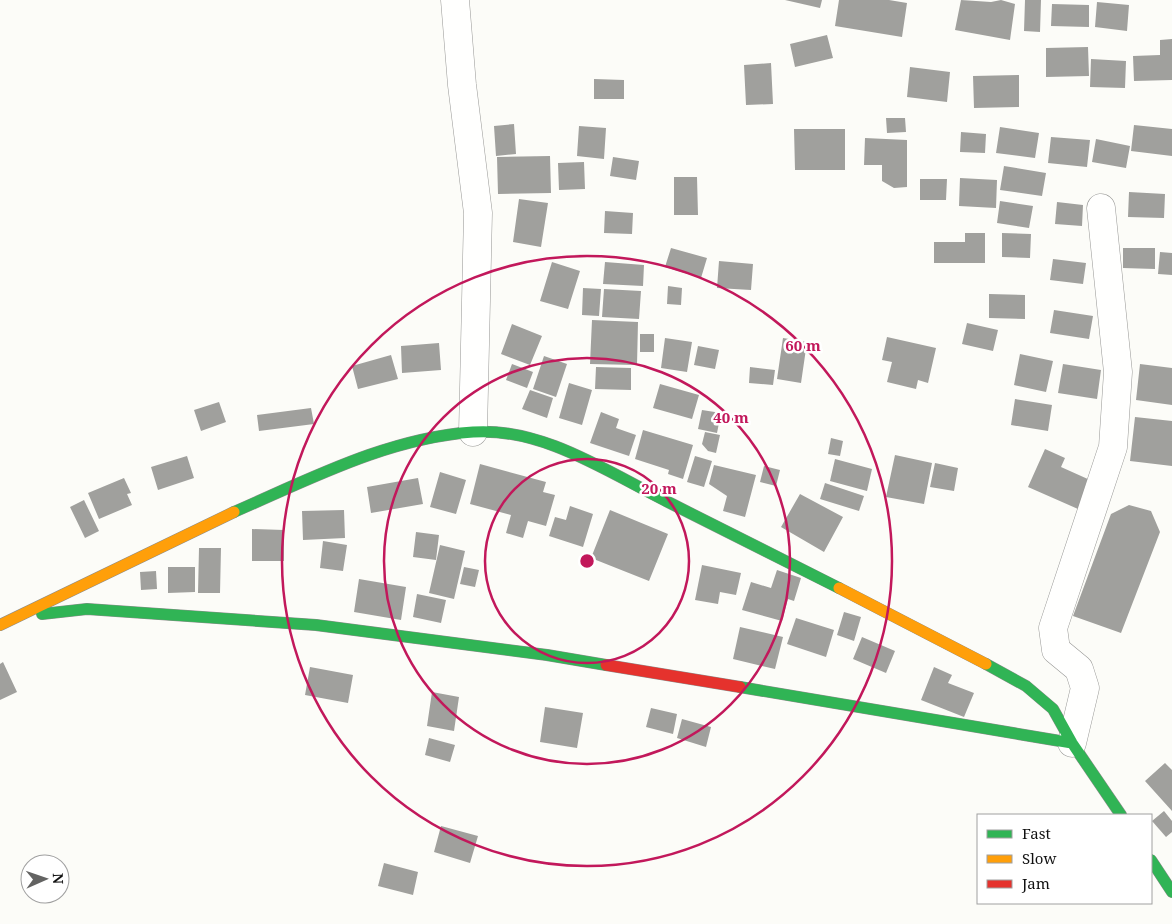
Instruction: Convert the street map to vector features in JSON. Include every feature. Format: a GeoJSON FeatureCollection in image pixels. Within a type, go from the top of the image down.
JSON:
{"type":"FeatureCollection","features":[{"type":"Feature","properties":{"kind":"main road"},"geometry":{"type":"LineString","coordinates":[[0,625],[23,616],[219,519],[328,471],[403,443],[473,432],[511,433],[561,450],[916,626],[1026,686],[1053,709],[1072,743],[1119,814]]}},
{"type":"Feature","properties":{"kind":"main road"},"geometry":{"type":"LineString","coordinates":[[23,616],[87,609],[316,625],[547,655],[1072,743]]}},
{"type":"Feature","properties":{"kind":"main road"},"geometry":{"type":"LineString","coordinates":[[1152,862],[1172,892]]}},
{"type":"Feature","properties":{"kind":"street"},"geometry":{"type":"LineString","coordinates":[[455,0],[462,86],[478,213],[473,432]]}},
{"type":"Feature","properties":{"kind":"street"},"geometry":{"type":"LineString","coordinates":[[1072,743],[1085,688],[1079,669],[1056,650],[1053,628],[1113,447],[1117,381],[1101,208]]}},
{"type":"Feature","properties":{"kind":"building"},"geometry":{"type":"Polygon","coordinates":[[[785,0],[822,0],[820,8],[785,0]]]}},
{"type":"Feature","properties":{"kind":"building"},"geometry":{"type":"Polygon","coordinates":[[[839,0],[889,0],[907,3],[902,37],[835,26],[839,0]]]}},
{"type":"Feature","properties":{"kind":"building"},"geometry":{"type":"Polygon","coordinates":[[[961,0],[991,2],[1001,0],[1015,4],[1010,40],[955,30],[961,0]]]}},
{"type":"Feature","properties":{"kind":"building"},"geometry":{"type":"Polygon","coordinates":[[[1025,0],[1041,0],[1040,32],[1024,31],[1025,0]]]}},
{"type":"Feature","properties":{"kind":"building"},"geometry":{"type":"Polygon","coordinates":[[[1097,2],[1129,5],[1127,31],[1095,27],[1097,2]]]}},
{"type":"Feature","properties":{"kind":"building"},"geometry":{"type":"Polygon","coordinates":[[[1052,4],[1089,5],[1089,27],[1051,26],[1052,4]]]}},
{"type":"Feature","properties":{"kind":"building"},"geometry":{"type":"Polygon","coordinates":[[[827,35],[833,58],[795,67],[790,44],[827,35]]]}},
{"type":"Feature","properties":{"kind":"building"},"geometry":{"type":"Polygon","coordinates":[[[1172,39],[1172,80],[1134,81],[1133,56],[1160,55],[1160,40],[1172,39]]]}},
{"type":"Feature","properties":{"kind":"building"},"geometry":{"type":"Polygon","coordinates":[[[1088,47],[1089,76],[1046,77],[1046,48],[1088,47]]]}},
{"type":"Feature","properties":{"kind":"building"},"geometry":{"type":"Polygon","coordinates":[[[1091,59],[1126,61],[1125,88],[1090,87],[1091,59]]]}},
{"type":"Feature","properties":{"kind":"building"},"geometry":{"type":"Polygon","coordinates":[[[771,63],[773,104],[746,105],[744,65],[771,63]]]}},
{"type":"Feature","properties":{"kind":"building"},"geometry":{"type":"Polygon","coordinates":[[[910,67],[950,72],[947,102],[907,97],[910,67]]]}},
{"type":"Feature","properties":{"kind":"building"},"geometry":{"type":"Polygon","coordinates":[[[1019,75],[1019,107],[974,108],[973,76],[1019,75]]]}},
{"type":"Feature","properties":{"kind":"building"},"geometry":{"type":"Polygon","coordinates":[[[594,79],[624,80],[624,99],[594,99],[594,79]]]}},
{"type":"Feature","properties":{"kind":"building"},"geometry":{"type":"Polygon","coordinates":[[[886,118],[905,118],[906,132],[887,133],[886,118]]]}},
{"type":"Feature","properties":{"kind":"building"},"geometry":{"type":"Polygon","coordinates":[[[514,124],[516,154],[496,156],[494,126],[514,124]]]}},
{"type":"Feature","properties":{"kind":"building"},"geometry":{"type":"Polygon","coordinates":[[[1134,125],[1172,129],[1172,156],[1131,151],[1134,125]]]}},
{"type":"Feature","properties":{"kind":"building"},"geometry":{"type":"Polygon","coordinates":[[[579,126],[606,128],[604,159],[577,156],[579,126]]]}},
{"type":"Feature","properties":{"kind":"building"},"geometry":{"type":"Polygon","coordinates":[[[1000,127],[1039,133],[1035,158],[996,153],[1000,127]]]}},
{"type":"Feature","properties":{"kind":"building"},"geometry":{"type":"Polygon","coordinates":[[[794,129],[845,129],[845,170],[795,170],[794,129]]]}},
{"type":"Feature","properties":{"kind":"building"},"geometry":{"type":"Polygon","coordinates":[[[961,132],[986,134],[985,153],[960,152],[961,132]]]}},
{"type":"Feature","properties":{"kind":"building"},"geometry":{"type":"Polygon","coordinates":[[[1051,137],[1090,140],[1087,167],[1048,163],[1051,137]]]}},
{"type":"Feature","properties":{"kind":"building"},"geometry":{"type":"Polygon","coordinates":[[[865,138],[907,140],[907,187],[894,188],[882,181],[882,165],[864,165],[865,138]]]}},
{"type":"Feature","properties":{"kind":"building"},"geometry":{"type":"Polygon","coordinates":[[[1096,139],[1130,146],[1126,168],[1092,162],[1096,139]]]}},
{"type":"Feature","properties":{"kind":"building"},"geometry":{"type":"Polygon","coordinates":[[[550,156],[551,193],[498,194],[497,157],[550,156]]]}},
{"type":"Feature","properties":{"kind":"building"},"geometry":{"type":"Polygon","coordinates":[[[613,157],[639,161],[636,180],[610,176],[613,157]]]}},
{"type":"Feature","properties":{"kind":"building"},"geometry":{"type":"Polygon","coordinates":[[[584,162],[585,189],[559,190],[558,163],[584,162]]]}},
{"type":"Feature","properties":{"kind":"building"},"geometry":{"type":"Polygon","coordinates":[[[1004,166],[1046,173],[1042,196],[1000,190],[1004,166]]]}},
{"type":"Feature","properties":{"kind":"building"},"geometry":{"type":"Polygon","coordinates":[[[674,177],[697,177],[698,215],[674,215],[674,177]]]}},
{"type":"Feature","properties":{"kind":"building"},"geometry":{"type":"Polygon","coordinates":[[[960,178],[997,180],[996,208],[959,206],[960,178]]]}},
{"type":"Feature","properties":{"kind":"building"},"geometry":{"type":"Polygon","coordinates":[[[920,179],[947,179],[946,200],[920,200],[920,179]]]}},
{"type":"Feature","properties":{"kind":"building"},"geometry":{"type":"Polygon","coordinates":[[[1129,192],[1165,194],[1164,218],[1128,217],[1129,192]]]}},
{"type":"Feature","properties":{"kind":"building"},"geometry":{"type":"Polygon","coordinates":[[[519,199],[548,203],[541,247],[513,242],[519,199]]]}},
{"type":"Feature","properties":{"kind":"building"},"geometry":{"type":"Polygon","coordinates":[[[1000,201],[1033,206],[1029,228],[997,223],[1000,201]]]}},
{"type":"Feature","properties":{"kind":"building"},"geometry":{"type":"Polygon","coordinates":[[[1057,202],[1083,205],[1082,226],[1055,224],[1057,202]]]}},
{"type":"Feature","properties":{"kind":"building"},"geometry":{"type":"Polygon","coordinates":[[[605,211],[633,213],[632,234],[604,233],[605,211]]]}},
{"type":"Feature","properties":{"kind":"building"},"geometry":{"type":"Polygon","coordinates":[[[965,233],[985,233],[985,263],[934,263],[934,242],[965,242],[965,233]]]}},
{"type":"Feature","properties":{"kind":"building"},"geometry":{"type":"Polygon","coordinates":[[[1002,233],[1031,234],[1030,258],[1002,257],[1002,233]]]}},
{"type":"Feature","properties":{"kind":"building"},"geometry":{"type":"Polygon","coordinates":[[[671,248],[707,258],[701,278],[665,267],[671,248]]]}},
{"type":"Feature","properties":{"kind":"building"},"geometry":{"type":"Polygon","coordinates":[[[1123,248],[1155,248],[1155,269],[1123,268],[1123,248]]]}},
{"type":"Feature","properties":{"kind":"building"},"geometry":{"type":"Polygon","coordinates":[[[1160,252],[1172,253],[1172,275],[1158,274],[1160,252]]]}},
{"type":"Feature","properties":{"kind":"building"},"geometry":{"type":"Polygon","coordinates":[[[1053,259],[1086,263],[1083,284],[1050,280],[1053,259]]]}},
{"type":"Feature","properties":{"kind":"building"},"geometry":{"type":"Polygon","coordinates":[[[719,261],[753,264],[751,290],[717,288],[719,261]]]}},
{"type":"Feature","properties":{"kind":"building"},"geometry":{"type":"Polygon","coordinates":[[[552,262],[580,271],[568,309],[540,301],[552,262]]]}},
{"type":"Feature","properties":{"kind":"building"},"geometry":{"type":"Polygon","coordinates":[[[605,262],[644,265],[643,286],[603,284],[605,262]]]}},
{"type":"Feature","properties":{"kind":"building"},"geometry":{"type":"Polygon","coordinates":[[[668,286],[682,288],[681,305],[667,304],[668,286]]]}},
{"type":"Feature","properties":{"kind":"building"},"geometry":{"type":"Polygon","coordinates":[[[583,288],[601,289],[599,316],[582,315],[583,288]]]}},
{"type":"Feature","properties":{"kind":"building"},"geometry":{"type":"Polygon","coordinates":[[[604,289],[641,291],[639,319],[602,317],[604,289]]]}},
{"type":"Feature","properties":{"kind":"building"},"geometry":{"type":"Polygon","coordinates":[[[989,294],[1025,295],[1025,319],[989,318],[989,294]]]}},
{"type":"Feature","properties":{"kind":"building"},"geometry":{"type":"Polygon","coordinates":[[[1054,310],[1093,316],[1089,339],[1050,333],[1054,310]]]}},
{"type":"Feature","properties":{"kind":"building"},"geometry":{"type":"Polygon","coordinates":[[[592,320],[638,322],[637,365],[590,364],[592,320]]]}},
{"type":"Feature","properties":{"kind":"building"},"geometry":{"type":"Polygon","coordinates":[[[967,323],[998,330],[993,351],[962,344],[967,323]]]}},
{"type":"Feature","properties":{"kind":"building"},"geometry":{"type":"Polygon","coordinates":[[[512,324],[542,336],[530,365],[501,354],[512,324]]]}},
{"type":"Feature","properties":{"kind":"building"},"geometry":{"type":"Polygon","coordinates":[[[640,334],[654,334],[654,352],[640,352],[640,334]]]}},
{"type":"Feature","properties":{"kind":"building"},"geometry":{"type":"Polygon","coordinates":[[[887,337],[936,348],[928,383],[918,380],[916,389],[887,382],[892,362],[882,360],[887,337]]]}},
{"type":"Feature","properties":{"kind":"building"},"geometry":{"type":"Polygon","coordinates":[[[665,338],[692,342],[687,372],[661,368],[665,338]]]}},
{"type":"Feature","properties":{"kind":"building"},"geometry":{"type":"Polygon","coordinates":[[[783,338],[807,342],[801,383],[777,379],[783,338]]]}},
{"type":"Feature","properties":{"kind":"building"},"geometry":{"type":"Polygon","coordinates":[[[439,343],[441,370],[402,373],[401,346],[439,343]]]}},
{"type":"Feature","properties":{"kind":"building"},"geometry":{"type":"Polygon","coordinates":[[[698,346],[719,350],[715,369],[694,365],[698,346]]]}},
{"type":"Feature","properties":{"kind":"building"},"geometry":{"type":"Polygon","coordinates":[[[1020,354],[1053,361],[1046,392],[1014,385],[1020,354]]]}},
{"type":"Feature","properties":{"kind":"building"},"geometry":{"type":"Polygon","coordinates":[[[391,355],[398,379],[358,389],[352,366],[391,355]]]}},
{"type":"Feature","properties":{"kind":"building"},"geometry":{"type":"Polygon","coordinates":[[[544,356],[567,364],[556,397],[533,389],[544,356]]]}},
{"type":"Feature","properties":{"kind":"building"},"geometry":{"type":"Polygon","coordinates":[[[512,364],[533,372],[527,388],[506,380],[512,364]]]}},
{"type":"Feature","properties":{"kind":"building"},"geometry":{"type":"Polygon","coordinates":[[[1063,364],[1101,370],[1097,399],[1058,393],[1063,364]]]}},
{"type":"Feature","properties":{"kind":"building"},"geometry":{"type":"Polygon","coordinates":[[[1140,364],[1172,368],[1172,405],[1136,400],[1140,364]]]}},
{"type":"Feature","properties":{"kind":"building"},"geometry":{"type":"Polygon","coordinates":[[[596,367],[631,368],[631,390],[595,389],[596,367]]]}},
{"type":"Feature","properties":{"kind":"building"},"geometry":{"type":"Polygon","coordinates":[[[750,367],[775,370],[773,385],[749,383],[750,367]]]}},
{"type":"Feature","properties":{"kind":"building"},"geometry":{"type":"Polygon","coordinates":[[[569,383],[592,390],[582,425],[559,418],[569,383]]]}},
{"type":"Feature","properties":{"kind":"building"},"geometry":{"type":"Polygon","coordinates":[[[660,384],[699,395],[692,419],[653,408],[660,384]]]}},
{"type":"Feature","properties":{"kind":"building"},"geometry":{"type":"Polygon","coordinates":[[[530,390],[553,398],[547,418],[522,409],[530,390]]]}},
{"type":"Feature","properties":{"kind":"building"},"geometry":{"type":"Polygon","coordinates":[[[1015,399],[1052,405],[1048,431],[1011,425],[1015,399]]]}},
{"type":"Feature","properties":{"kind":"building"},"geometry":{"type":"Polygon","coordinates":[[[219,402],[226,422],[201,431],[194,410],[219,402]]]}},
{"type":"Feature","properties":{"kind":"building"},"geometry":{"type":"Polygon","coordinates":[[[311,408],[314,424],[259,431],[257,415],[311,408]]]}},
{"type":"Feature","properties":{"kind":"building"},"geometry":{"type":"Polygon","coordinates":[[[702,410],[721,413],[717,433],[698,429],[702,410]]]}},
{"type":"Feature","properties":{"kind":"building"},"geometry":{"type":"Polygon","coordinates":[[[601,412],[619,419],[616,428],[636,435],[629,456],[590,443],[601,412]]]}},
{"type":"Feature","properties":{"kind":"building"},"geometry":{"type":"Polygon","coordinates":[[[1135,417],[1172,421],[1172,466],[1130,461],[1135,417]]]}},
{"type":"Feature","properties":{"kind":"building"},"geometry":{"type":"Polygon","coordinates":[[[643,430],[693,445],[683,479],[668,474],[669,470],[635,459],[643,430]]]}},
{"type":"Feature","properties":{"kind":"building"},"geometry":{"type":"Polygon","coordinates":[[[705,432],[720,435],[716,453],[708,451],[702,444],[705,432]]]}},
{"type":"Feature","properties":{"kind":"building"},"geometry":{"type":"Polygon","coordinates":[[[831,438],[843,441],[840,456],[828,454],[831,438]]]}},
{"type":"Feature","properties":{"kind":"building"},"geometry":{"type":"Polygon","coordinates":[[[1045,449],[1065,458],[1061,467],[1090,480],[1078,509],[1028,487],[1045,449]]]}},
{"type":"Feature","properties":{"kind":"building"},"geometry":{"type":"Polygon","coordinates":[[[895,455],[932,463],[924,504],[886,497],[895,455]]]}},
{"type":"Feature","properties":{"kind":"building"},"geometry":{"type":"Polygon","coordinates":[[[187,456],[194,478],[158,490],[151,467],[187,456]]]}},
{"type":"Feature","properties":{"kind":"building"},"geometry":{"type":"Polygon","coordinates":[[[695,456],[712,461],[704,487],[687,482],[695,456]]]}},
{"type":"Feature","properties":{"kind":"building"},"geometry":{"type":"Polygon","coordinates":[[[835,459],[872,469],[867,491],[830,481],[835,459]]]}},
{"type":"Feature","properties":{"kind":"building"},"geometry":{"type":"Polygon","coordinates":[[[935,463],[958,468],[954,491],[930,487],[935,463]]]}},
{"type":"Feature","properties":{"kind":"building"},"geometry":{"type":"Polygon","coordinates":[[[480,464],[546,482],[543,492],[555,495],[546,526],[528,521],[523,538],[506,533],[511,515],[470,504],[480,464]]]}},
{"type":"Feature","properties":{"kind":"building"},"geometry":{"type":"Polygon","coordinates":[[[714,465],[756,475],[745,517],[723,511],[727,496],[709,484],[714,465]]]}},
{"type":"Feature","properties":{"kind":"building"},"geometry":{"type":"Polygon","coordinates":[[[764,466],[780,470],[776,486],[760,482],[764,466]]]}},
{"type":"Feature","properties":{"kind":"building"},"geometry":{"type":"Polygon","coordinates":[[[440,472],[466,480],[456,514],[430,507],[440,472]]]}},
{"type":"Feature","properties":{"kind":"building"},"geometry":{"type":"Polygon","coordinates":[[[124,478],[131,493],[127,494],[132,505],[99,519],[88,493],[124,478]]]}},
{"type":"Feature","properties":{"kind":"building"},"geometry":{"type":"Polygon","coordinates":[[[418,478],[423,504],[371,513],[367,487],[418,478]]]}},
{"type":"Feature","properties":{"kind":"building"},"geometry":{"type":"Polygon","coordinates":[[[825,483],[864,496],[859,511],[820,499],[825,483]]]}},
{"type":"Feature","properties":{"kind":"building"},"geometry":{"type":"Polygon","coordinates":[[[800,494],[843,517],[824,552],[781,527],[800,494]]]}},
{"type":"Feature","properties":{"kind":"building"},"geometry":{"type":"Polygon","coordinates":[[[84,500],[99,531],[85,538],[70,507],[84,500]]]}},
{"type":"Feature","properties":{"kind":"building"},"geometry":{"type":"Polygon","coordinates":[[[1129,505],[1151,511],[1160,532],[1121,633],[1073,616],[1111,514],[1129,505]]]}},
{"type":"Feature","properties":{"kind":"building"},"geometry":{"type":"Polygon","coordinates":[[[570,506],[593,514],[583,547],[549,536],[555,517],[566,520],[570,506]]]}},
{"type":"Feature","properties":{"kind":"building"},"geometry":{"type":"Polygon","coordinates":[[[344,510],[345,538],[303,540],[302,511],[344,510]]]}},
{"type":"Feature","properties":{"kind":"building"},"geometry":{"type":"Polygon","coordinates":[[[610,510],[668,534],[649,581],[591,558],[610,510]]]}},
{"type":"Feature","properties":{"kind":"building"},"geometry":{"type":"Polygon","coordinates":[[[252,529],[284,530],[284,561],[252,561],[252,529]]]}},
{"type":"Feature","properties":{"kind":"building"},"geometry":{"type":"Polygon","coordinates":[[[416,532],[439,535],[436,560],[413,557],[416,532]]]}},
{"type":"Feature","properties":{"kind":"building"},"geometry":{"type":"Polygon","coordinates":[[[323,541],[347,545],[343,571],[320,568],[323,541]]]}},
{"type":"Feature","properties":{"kind":"building"},"geometry":{"type":"Polygon","coordinates":[[[440,545],[465,551],[454,599],[429,593],[440,545]]]}},
{"type":"Feature","properties":{"kind":"building"},"geometry":{"type":"Polygon","coordinates":[[[199,548],[221,548],[220,593],[198,593],[199,548]]]}},
{"type":"Feature","properties":{"kind":"building"},"geometry":{"type":"Polygon","coordinates":[[[702,565],[741,573],[736,595],[720,592],[718,604],[695,600],[702,565]]]}},
{"type":"Feature","properties":{"kind":"building"},"geometry":{"type":"Polygon","coordinates":[[[168,567],[195,567],[195,592],[168,593],[168,567]]]}},
{"type":"Feature","properties":{"kind":"building"},"geometry":{"type":"Polygon","coordinates":[[[464,567],[479,570],[475,587],[460,584],[464,567]]]}},
{"type":"Feature","properties":{"kind":"building"},"geometry":{"type":"Polygon","coordinates":[[[777,570],[801,578],[794,601],[788,599],[782,621],[742,610],[751,582],[771,588],[777,570]]]}},
{"type":"Feature","properties":{"kind":"building"},"geometry":{"type":"Polygon","coordinates":[[[156,571],[157,589],[141,590],[140,572],[156,571]]]}},
{"type":"Feature","properties":{"kind":"building"},"geometry":{"type":"Polygon","coordinates":[[[359,579],[406,587],[401,620],[354,612],[359,579]]]}},
{"type":"Feature","properties":{"kind":"building"},"geometry":{"type":"Polygon","coordinates":[[[417,594],[446,600],[441,623],[413,617],[417,594]]]}},
{"type":"Feature","properties":{"kind":"building"},"geometry":{"type":"Polygon","coordinates":[[[844,612],[861,617],[854,641],[837,635],[844,612]]]}},
{"type":"Feature","properties":{"kind":"building"},"geometry":{"type":"Polygon","coordinates":[[[796,618],[834,630],[826,657],[787,644],[796,618]]]}},
{"type":"Feature","properties":{"kind":"building"},"geometry":{"type":"Polygon","coordinates":[[[740,627],[783,637],[775,669],[733,659],[740,627]]]}},
{"type":"Feature","properties":{"kind":"building"},"geometry":{"type":"Polygon","coordinates":[[[862,637],[895,651],[886,673],[853,659],[862,637]]]}},
{"type":"Feature","properties":{"kind":"building"},"geometry":{"type":"Polygon","coordinates":[[[3,662],[17,692],[0,700],[0,664],[3,662]]]}},
{"type":"Feature","properties":{"kind":"building"},"geometry":{"type":"Polygon","coordinates":[[[310,667],[353,675],[348,703],[305,695],[310,667]]]}},
{"type":"Feature","properties":{"kind":"building"},"geometry":{"type":"Polygon","coordinates":[[[934,667],[952,675],[948,683],[974,693],[964,717],[921,700],[934,667]]]}},
{"type":"Feature","properties":{"kind":"building"},"geometry":{"type":"Polygon","coordinates":[[[432,692],[459,697],[454,731],[427,726],[432,692]]]}},
{"type":"Feature","properties":{"kind":"building"},"geometry":{"type":"Polygon","coordinates":[[[545,707],[583,713],[577,748],[540,742],[545,707]]]}},
{"type":"Feature","properties":{"kind":"building"},"geometry":{"type":"Polygon","coordinates":[[[651,708],[677,714],[673,734],[646,727],[651,708]]]}},
{"type":"Feature","properties":{"kind":"building"},"geometry":{"type":"Polygon","coordinates":[[[682,719],[711,727],[706,747],[677,738],[682,719]]]}},
{"type":"Feature","properties":{"kind":"building"},"geometry":{"type":"Polygon","coordinates":[[[429,738],[455,745],[450,762],[425,755],[429,738]]]}},
{"type":"Feature","properties":{"kind":"building"},"geometry":{"type":"Polygon","coordinates":[[[1165,763],[1172,770],[1172,811],[1145,781],[1165,763]]]}},
{"type":"Feature","properties":{"kind":"building"},"geometry":{"type":"Polygon","coordinates":[[[1164,811],[1172,821],[1172,832],[1166,837],[1152,821],[1164,811]]]}},
{"type":"Feature","properties":{"kind":"building"},"geometry":{"type":"Polygon","coordinates":[[[441,826],[478,836],[470,863],[434,852],[441,826]]]}},
{"type":"Feature","properties":{"kind":"building"},"geometry":{"type":"Polygon","coordinates":[[[384,863],[418,872],[413,895],[378,886],[384,863]]]}},
{"type":"Feature","properties":{"kind":"traffic: fast"},"geometry":{"type":"LineString","coordinates":[[234,512],[321,474],[380,451],[410,442],[441,436],[473,432],[499,432],[550,444],[575,454],[839,588]]}},
{"type":"Feature","properties":{"kind":"traffic: fast"},"geometry":{"type":"LineString","coordinates":[[42,614],[87,609],[316,625],[547,655],[606,665]]}},
{"type":"Feature","properties":{"kind":"traffic: fast"},"geometry":{"type":"LineString","coordinates":[[986,664],[1026,686],[1053,709],[1072,743],[1120,814]]}},
{"type":"Feature","properties":{"kind":"traffic: fast"},"geometry":{"type":"LineString","coordinates":[[740,687],[1072,743]]}},
{"type":"Feature","properties":{"kind":"traffic: fast"},"geometry":{"type":"LineString","coordinates":[[1152,862],[1172,892]]}},
{"type":"Feature","properties":{"kind":"traffic: slow"},"geometry":{"type":"LineString","coordinates":[[0,625],[234,512]]}},
{"type":"Feature","properties":{"kind":"traffic: slow"},"geometry":{"type":"LineString","coordinates":[[839,588],[986,664]]}},
{"type":"Feature","properties":{"kind":"traffic: jam"},"geometry":{"type":"LineString","coordinates":[[606,665],[740,687]]}}]}
